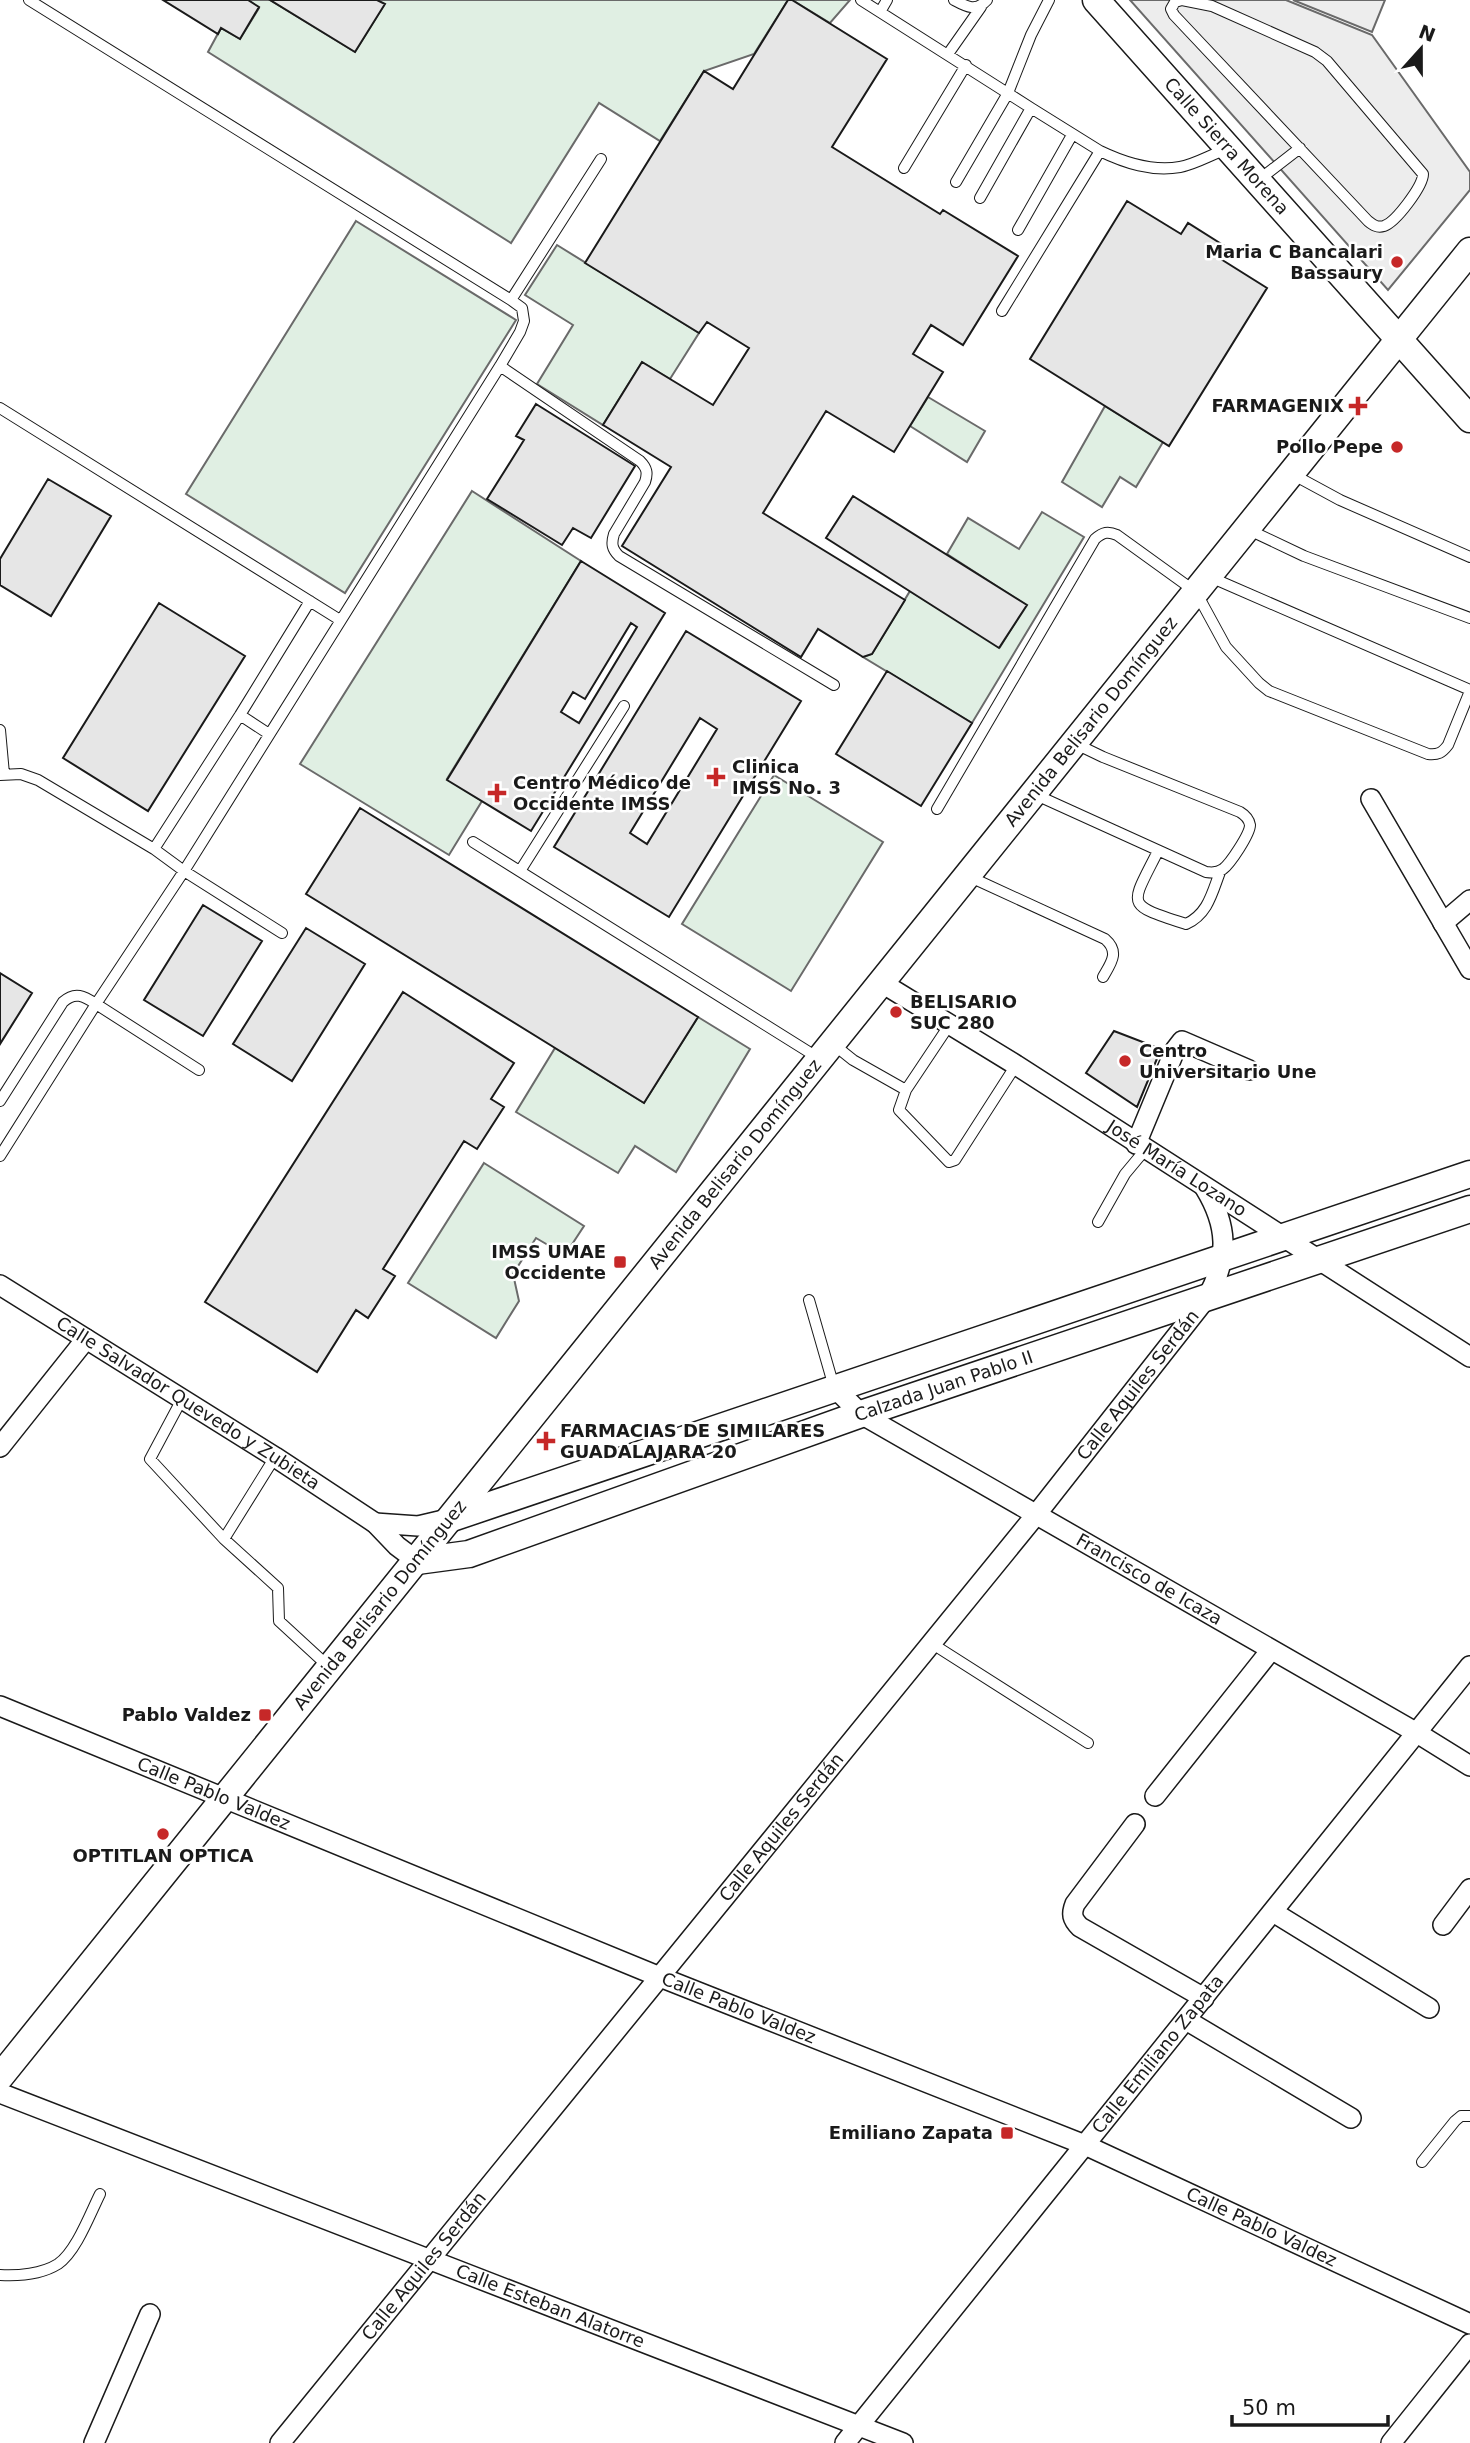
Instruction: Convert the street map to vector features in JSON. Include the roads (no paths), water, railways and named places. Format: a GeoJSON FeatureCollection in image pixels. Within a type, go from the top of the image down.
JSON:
{"type":"FeatureCollection","features":[{"type":"Feature","properties":{"kind":"main road","name":"Calle Sierra Morena"},"geometry":{"type":"LineString","coordinates":[[1105,3],[1227,149],[1470,419]]}},
{"type":"Feature","properties":{"kind":"main road","name":"Avenida Belisario Domínguez"},"geometry":{"type":"LineString","coordinates":[[0,2077],[1470,251]]}},
{"type":"Feature","properties":{"kind":"main road","name":"Calzada Juan Pablo II"},"geometry":{"type":"LineString","coordinates":[[452,1518],[1470,1174]]}},
{"type":"Feature","properties":{"kind":"main road","name":"Calzada Juan Pablo II"},"geometry":{"type":"LineString","coordinates":[[417,1561],[469,1554],[860,1414],[1470,1209]]}},
{"type":"Feature","properties":{"kind":"street"},"geometry":{"type":"LineString","coordinates":[[1370,799],[1470,969]]}},
{"type":"Feature","properties":{"kind":"street"},"geometry":{"type":"LineString","coordinates":[[1443,923],[1470,900]]}},
{"type":"Feature","properties":{"kind":"street","name":"José María Lozano"},"geometry":{"type":"LineString","coordinates":[[882,983],[1016,1065],[1470,1357]]}},
{"type":"Feature","properties":{"kind":"street"},"geometry":{"type":"LineString","coordinates":[[1140,1147],[1175,1050],[1182,1041],[1249,1070]]}},
{"type":"Feature","properties":{"kind":"street","name":"Calle Aquiles Serdán"},"geometry":{"type":"LineString","coordinates":[[280,2443],[1035,1516],[1208,1296],[1218,1278],[1223,1257],[1221,1221],[1206,1188]]}},
{"type":"Feature","properties":{"kind":"street","name":"Calle Salvador Quevedo y Zubieta"},"geometry":{"type":"LineString","coordinates":[[0,1285],[275,1457],[375,1523],[397,1546],[417,1561]]}},
{"type":"Feature","properties":{"kind":"street"},"geometry":{"type":"LineString","coordinates":[[0,1447],[86,1339]]}},
{"type":"Feature","properties":{"kind":"street","name":"Francisco de Icaza"},"geometry":{"type":"LineString","coordinates":[[835,1388],[860,1414],[1470,1766]]}},
{"type":"Feature","properties":{"kind":"street","name":"Calle Salvador Quevedo y Zubieta"},"geometry":{"type":"LineString","coordinates":[[375,1523],[418,1526],[452,1518]]}},
{"type":"Feature","properties":{"kind":"street"},"geometry":{"type":"LineString","coordinates":[[1156,1796],[1271,1650]]}},
{"type":"Feature","properties":{"kind":"street","name":"Calle Emiliano Zapata"},"geometry":{"type":"LineString","coordinates":[[845,2443],[1470,1666]]}},
{"type":"Feature","properties":{"kind":"street","name":"Calle Pablo Valdez"},"geometry":{"type":"LineString","coordinates":[[0,1706],[660,1977],[1085,2145],[1470,2324]]}},
{"type":"Feature","properties":{"kind":"street"},"geometry":{"type":"LineString","coordinates":[[1135,1824],[1075,1904],[1072,1912],[1074,1920],[1080,1927],[1204,1998]]}},
{"type":"Feature","properties":{"kind":"street"},"geometry":{"type":"LineString","coordinates":[[1443,1925],[1470,1889]]}},
{"type":"Feature","properties":{"kind":"street"},"geometry":{"type":"LineString","coordinates":[[1273,1912],[1429,2008]]}},
{"type":"Feature","properties":{"kind":"street"},"geometry":{"type":"LineString","coordinates":[[1186,2020],[1351,2118]]}},
{"type":"Feature","properties":{"kind":"street","name":"Calle Esteban Alatorre"},"geometry":{"type":"LineString","coordinates":[[0,2093],[903,2443]]}},
{"type":"Feature","properties":{"kind":"street"},"geometry":{"type":"LineString","coordinates":[[94,2443],[150,2314]]}},
{"type":"Feature","properties":{"kind":"street"},"geometry":{"type":"LineString","coordinates":[[1391,2443],[1470,2344]]}},
{"type":"Feature","properties":{"kind":"lane"},"geometry":{"type":"LineString","coordinates":[[0,1156],[184,870],[500,366],[524,321],[522,308],[511,300],[29,0]]}},
{"type":"Feature","properties":{"kind":"lane"},"geometry":{"type":"LineString","coordinates":[[861,0],[1072,135],[1124,162],[1147,167],[1180,167],[1227,149]]}},
{"type":"Feature","properties":{"kind":"lane"},"geometry":{"type":"LineString","coordinates":[[880,12],[887,0]]}},
{"type":"Feature","properties":{"kind":"lane"},"geometry":{"type":"LineString","coordinates":[[954,0],[965,7],[973,8],[984,3]]}},
{"type":"Feature","properties":{"kind":"lane"},"geometry":{"type":"LineString","coordinates":[[956,182],[1008,93],[1031,35],[1049,0]]}},
{"type":"Feature","properties":{"kind":"lane"},"geometry":{"type":"LineString","coordinates":[[1182,0],[1212,6],[1315,52],[1327,61],[1419,167],[1423,181],[1391,221],[1384,226],[1375,226],[1300,148],[1174,16],[1171,9],[1175,2],[1182,0]]}},
{"type":"Feature","properties":{"kind":"lane"},"geometry":{"type":"LineString","coordinates":[[948,54],[984,3]]}},
{"type":"Feature","properties":{"kind":"lane"},"geometry":{"type":"LineString","coordinates":[[904,168],[966,65]]}},
{"type":"Feature","properties":{"kind":"lane"},"geometry":{"type":"LineString","coordinates":[[980,198],[1031,108]]}},
{"type":"Feature","properties":{"kind":"lane"},"geometry":{"type":"LineString","coordinates":[[1018,230],[1072,135]]}},
{"type":"Feature","properties":{"kind":"lane"},"geometry":{"type":"LineString","coordinates":[[1256,182],[1300,148]]}},
{"type":"Feature","properties":{"kind":"lane"},"geometry":{"type":"LineString","coordinates":[[1002,311],[1100,151]]}},
{"type":"Feature","properties":{"kind":"lane"},"geometry":{"type":"LineString","coordinates":[[511,300],[601,159]]}},
{"type":"Feature","properties":{"kind":"lane"},"geometry":{"type":"LineString","coordinates":[[500,366],[646,467],[645,482],[614,534],[612,542],[619,556],[834,685]]}},
{"type":"Feature","properties":{"kind":"lane"},"geometry":{"type":"LineString","coordinates":[[0,408],[340,620]]}},
{"type":"Feature","properties":{"kind":"lane"},"geometry":{"type":"LineString","coordinates":[[1291,474],[1340,500],[1470,557]]}},
{"type":"Feature","properties":{"kind":"lane"},"geometry":{"type":"LineString","coordinates":[[1247,529],[1304,556],[1470,618]]}},
{"type":"Feature","properties":{"kind":"lane"},"geometry":{"type":"LineString","coordinates":[[937,809],[1101,533],[1117,534],[1202,584],[1470,690],[1448,745],[1443,751],[1428,754],[1269,691],[1226,646],[1202,584]]}},
{"type":"Feature","properties":{"kind":"lane"},"geometry":{"type":"LineString","coordinates":[[155,849],[310,601]]}},
{"type":"Feature","properties":{"kind":"lane"},"geometry":{"type":"LineString","coordinates":[[520,871],[624,706]]}},
{"type":"Feature","properties":{"kind":"lane"},"geometry":{"type":"LineString","coordinates":[[240,715],[269,734]]}},
{"type":"Feature","properties":{"kind":"lane"},"geometry":{"type":"LineString","coordinates":[[0,730],[2,774],[21,774],[38,780],[155,849],[282,933]]}},
{"type":"Feature","properties":{"kind":"lane"},"geometry":{"type":"LineString","coordinates":[[1075,743],[1102,757],[1240,812],[1247,817],[1250,826],[1248,835],[1220,872],[1207,907],[1198,919],[1186,924],[1146,911],[1140,906],[1138,890],[1158,851]]}},
{"type":"Feature","properties":{"kind":"lane"},"geometry":{"type":"LineString","coordinates":[[1034,794],[1206,872],[1220,872]]}},
{"type":"Feature","properties":{"kind":"lane"},"geometry":{"type":"LineString","coordinates":[[473,842],[826,1052],[853,1059],[906,1090]]}},
{"type":"Feature","properties":{"kind":"lane"},"geometry":{"type":"LineString","coordinates":[[967,876],[1105,939],[1112,945],[1115,953],[1103,977]]}},
{"type":"Feature","properties":{"kind":"lane"},"geometry":{"type":"LineString","coordinates":[[0,1101],[69,996],[77,995],[96,1004],[199,1070]]}},
{"type":"Feature","properties":{"kind":"lane"},"geometry":{"type":"LineString","coordinates":[[950,1024],[906,1090],[899,1110],[950,1162],[955,1160],[1016,1065]]}},
{"type":"Feature","properties":{"kind":"lane"},"geometry":{"type":"LineString","coordinates":[[1098,1222],[1140,1147]]}},
{"type":"Feature","properties":{"kind":"lane"},"geometry":{"type":"LineString","coordinates":[[809,1300],[835,1388]]}},
{"type":"Feature","properties":{"kind":"lane"},"geometry":{"type":"LineString","coordinates":[[181,1399],[150,1459],[224,1539],[278,1588],[279,1621],[330,1668]]}},
{"type":"Feature","properties":{"kind":"lane"},"geometry":{"type":"LineString","coordinates":[[224,1539],[275,1457]]}},
{"type":"Feature","properties":{"kind":"lane"},"geometry":{"type":"LineString","coordinates":[[931,1643],[1088,1743]]}},
{"type":"Feature","properties":{"kind":"lane"},"geometry":{"type":"LineString","coordinates":[[1422,2162],[1455,2121],[1461,2116],[1470,2116]]}},
{"type":"Feature","properties":{"kind":"lane"},"geometry":{"type":"LineString","coordinates":[[0,2275],[22,2276],[58,2264],[72,2248],[100,2194]]}},
{"type":"Feature","properties":{"kind":"place","name":"Maria C Bancalari Bassaury"},"geometry":{"type":"Point","coordinates":[1397,262]}},
{"type":"Feature","properties":{"kind":"place","name":"FARMAGENIX"},"geometry":{"type":"Point","coordinates":[1358,406]}},
{"type":"Feature","properties":{"kind":"place","name":"Pollo Pepe"},"geometry":{"type":"Point","coordinates":[1397,447]}},
{"type":"Feature","properties":{"kind":"place","name":"Clinica IMSS No. 3"},"geometry":{"type":"Point","coordinates":[716,777]}},
{"type":"Feature","properties":{"kind":"place","name":"Centro Médico de Occidente IMSS"},"geometry":{"type":"Point","coordinates":[497,793]}},
{"type":"Feature","properties":{"kind":"place","name":"BELISARIO SUC 280"},"geometry":{"type":"Point","coordinates":[896,1012]}},
{"type":"Feature","properties":{"kind":"place","name":"Centro Universitario Une"},"geometry":{"type":"Point","coordinates":[1125,1061]}},
{"type":"Feature","properties":{"kind":"place","name":"IMSS UMAE Occidente"},"geometry":{"type":"Point","coordinates":[620,1262]}},
{"type":"Feature","properties":{"kind":"place","name":"FARMACIAS DE SIMILARES GUADALAJARA 20"},"geometry":{"type":"Point","coordinates":[546,1441]}},
{"type":"Feature","properties":{"kind":"place","name":"Pablo Valdez"},"geometry":{"type":"Point","coordinates":[265,1715]}},
{"type":"Feature","properties":{"kind":"place","name":"OPTITLAN OPTICA"},"geometry":{"type":"Point","coordinates":[163,1834]}},
{"type":"Feature","properties":{"kind":"place","name":"Emiliano Zapata"},"geometry":{"type":"Point","coordinates":[1007,2133]}}]}
